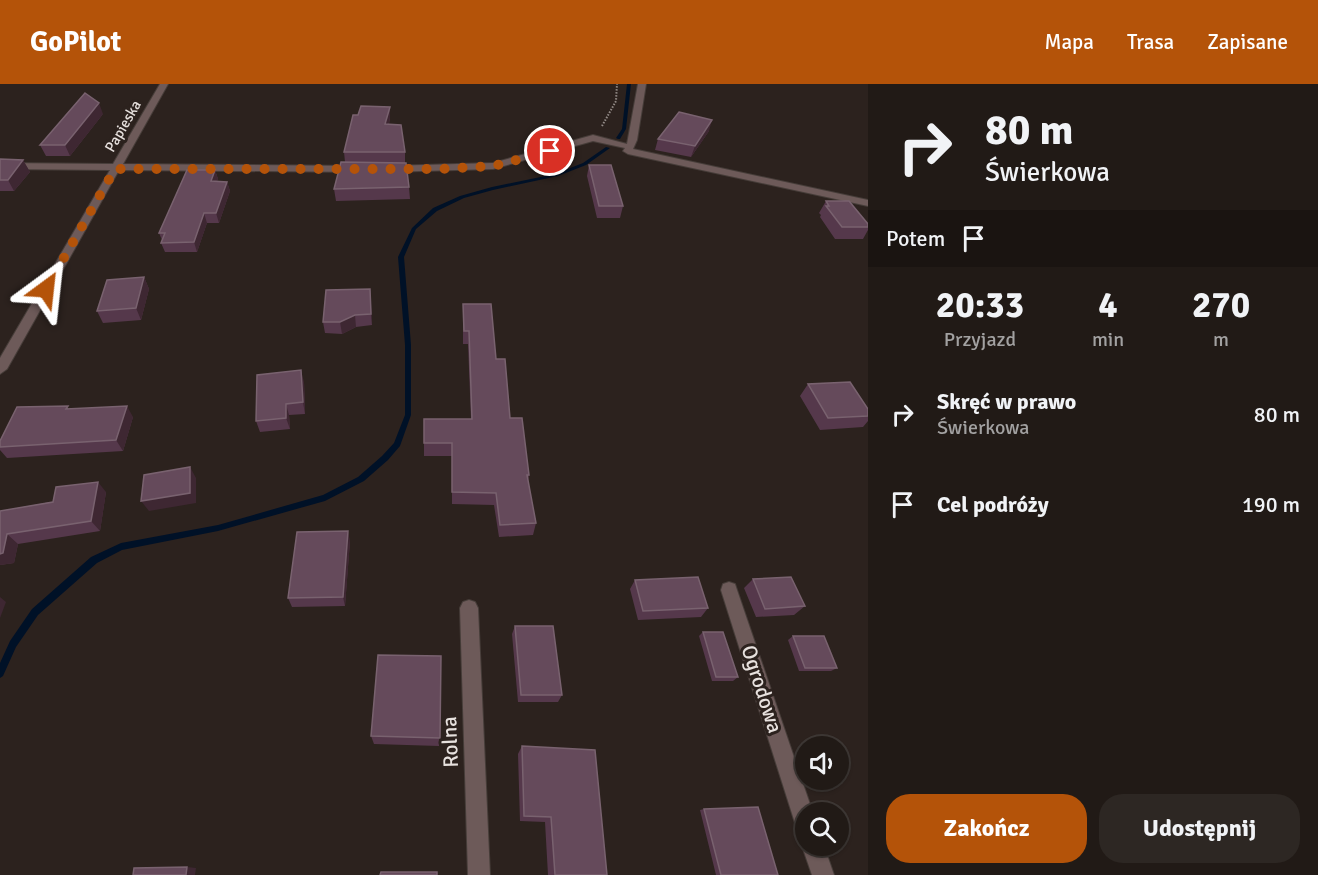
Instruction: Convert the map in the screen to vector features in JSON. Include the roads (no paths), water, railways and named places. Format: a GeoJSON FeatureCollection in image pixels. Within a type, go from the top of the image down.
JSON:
{"type":"FeatureCollection","features":[{"type":"Feature","properties":{"kind":"street","name":"Papieska"},"geometry":{"type":"LineString","coordinates":[[0,369],[164,84]]}},
{"type":"Feature","properties":{"kind":"street"},"geometry":{"type":"LineString","coordinates":[[642,84],[628,151],[868,203]]}},
{"type":"Feature","properties":{"kind":"street"},"geometry":{"type":"LineString","coordinates":[[379,169],[494,166],[593,138],[630,147]]}},
{"type":"Feature","properties":{"kind":"street"},"geometry":{"type":"LineString","coordinates":[[0,166],[115,169],[367,169]]}},
{"type":"Feature","properties":{"kind":"street","name":"Ogrodowa"},"geometry":{"type":"LineString","coordinates":[[729,590],[799,802]]}},
{"type":"Feature","properties":{"kind":"street","name":"Rolna"},"geometry":{"type":"LineString","coordinates":[[469,608],[479,875]]}},
{"type":"Feature","properties":{"kind":"street"},"geometry":{"type":"LineString","coordinates":[[816,856],[823,875]]}},
{"type":"Feature","properties":{"kind":"waterway"},"geometry":{"type":"LineString","coordinates":[[618,138],[624,129],[629,84]]}},
{"type":"Feature","properties":{"kind":"waterway"},"geometry":{"type":"LineString","coordinates":[[0,673],[13,644],[35,612],[94,560],[121,547],[218,528],[325,498],[361,479],[397,444],[408,415],[408,345],[401,257],[414,229],[435,209],[462,197],[556,175],[585,164],[608,148]]}}]}
